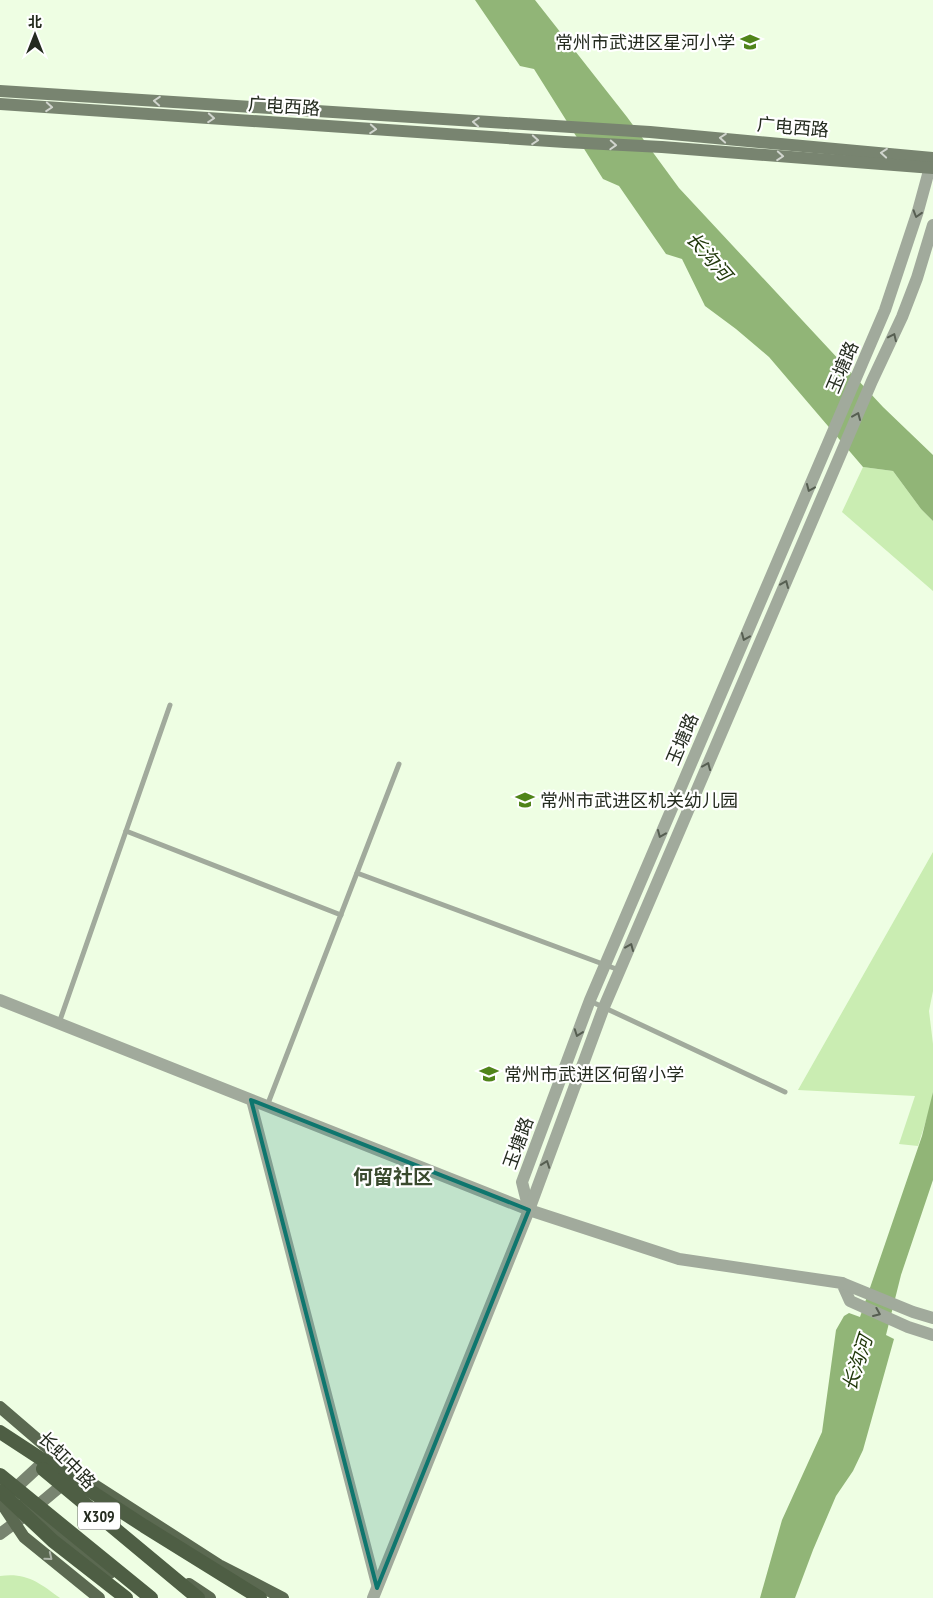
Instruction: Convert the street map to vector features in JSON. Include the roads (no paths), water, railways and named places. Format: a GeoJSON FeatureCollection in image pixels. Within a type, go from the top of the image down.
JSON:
{"type":"FeatureCollection","features":[{"type":"Feature","properties":{"kind":"highway","name":"X309"},"geometry":{"type":"LineString","coordinates":[[0,1433],[198,1598]]}},
{"type":"Feature","properties":{"kind":"highway"},"geometry":{"type":"LineString","coordinates":[[0,1433],[260,1598]]}},
{"type":"Feature","properties":{"kind":"highway","name":"X309"},"geometry":{"type":"LineString","coordinates":[[0,1475],[151,1598]]}},
{"type":"Feature","properties":{"kind":"highway"},"geometry":{"type":"LineString","coordinates":[[2,1497],[52,1541],[126,1598]]}},
{"type":"Feature","properties":{"kind":"main road","name":"广电西路"},"geometry":{"type":"LineString","coordinates":[[0,91],[650,132],[932,162]]}},
{"type":"Feature","properties":{"kind":"main road","name":"广电西路"},"geometry":{"type":"LineString","coordinates":[[0,104],[565,142],[932,162]]}},
{"type":"Feature","properties":{"kind":"main road"},"geometry":{"type":"LineString","coordinates":[[0,1407],[75,1472],[220,1564],[282,1598]]}},
{"type":"Feature","properties":{"kind":"main road","name":"长虹中路"},"geometry":{"type":"LineString","coordinates":[[0,1412],[42,1465],[63,1485],[198,1591],[210,1598]]}},
{"type":"Feature","properties":{"kind":"main road"},"geometry":{"type":"LineString","coordinates":[[2,1497],[42,1465],[53,1453]]}},
{"type":"Feature","properties":{"kind":"main road"},"geometry":{"type":"LineString","coordinates":[[0,1534],[31,1512],[63,1485],[75,1472]]}},
{"type":"Feature","properties":{"kind":"main road"},"geometry":{"type":"LineString","coordinates":[[0,1483],[2,1497],[24,1537],[99,1598]]}},
{"type":"Feature","properties":{"kind":"main road"},"geometry":{"type":"LineString","coordinates":[[2,1497],[31,1512],[142,1598]]}},
{"type":"Feature","properties":{"kind":"street","name":"玉塘路"},"geometry":{"type":"LineString","coordinates":[[529,1210],[522,1182],[590,1000],[859,373],[892,292],[932,162]]}},
{"type":"Feature","properties":{"kind":"street","name":"玉塘路"},"geometry":{"type":"LineString","coordinates":[[529,1210],[604,1007],[872,381],[902,317],[917,278],[933,225]]}},
{"type":"Feature","properties":{"kind":"street"},"geometry":{"type":"LineString","coordinates":[[0,1000],[529,1210],[679,1259],[842,1283],[933,1318]]}},
{"type":"Feature","properties":{"kind":"street"},"geometry":{"type":"LineString","coordinates":[[251,1100],[375,1593]]}},
{"type":"Feature","properties":{"kind":"street"},"geometry":{"type":"LineString","coordinates":[[375,1593],[529,1210]]}},
{"type":"Feature","properties":{"kind":"street"},"geometry":{"type":"LineString","coordinates":[[842,1283],[853,1303],[896,1322],[933,1335]]}},
{"type":"Feature","properties":{"kind":"lane"},"geometry":{"type":"LineString","coordinates":[[58,1024],[170,705]]}},
{"type":"Feature","properties":{"kind":"lane"},"geometry":{"type":"LineString","coordinates":[[267,1107],[399,764]]}},
{"type":"Feature","properties":{"kind":"lane"},"geometry":{"type":"LineString","coordinates":[[126,831],[341,914]]}},
{"type":"Feature","properties":{"kind":"lane"},"geometry":{"type":"LineString","coordinates":[[357,873],[620,971]]}},
{"type":"Feature","properties":{"kind":"lane"},"geometry":{"type":"LineString","coordinates":[[590,1000],[785,1092]]}},
{"type":"Feature","properties":{"kind":"water","name":"长沟河"},"geometry":{"type":"Polygon","coordinates":[[[475,0],[535,0],[627,117],[679,188],[883,407],[933,455],[933,521],[921,509],[893,471],[863,467],[769,357],[705,306],[682,259],[666,254],[619,186],[603,179],[534,69],[520,66],[475,0]]]}},
{"type":"Feature","properties":{"kind":"water","name":"长沟河"},"geometry":{"type":"Polygon","coordinates":[[[933,1092],[933,1180],[901,1275],[886,1335],[894,1339],[863,1450],[853,1471],[836,1496],[795,1598],[760,1598],[782,1520],[822,1432],[836,1330],[844,1316],[849,1313],[860,1317],[922,1136],[933,1092]]]}},
{"type":"Feature","properties":{"kind":"place","name":"常州市武进区星河小学"},"geometry":{"type":"Point","coordinates":[750,42]}},
{"type":"Feature","properties":{"kind":"place","name":"常州市武进区机关幼儿园"},"geometry":{"type":"Point","coordinates":[525,800]}},
{"type":"Feature","properties":{"kind":"place","name":"常州市武进区何留小学"},"geometry":{"type":"Point","coordinates":[489,1074]}},
{"type":"Feature","properties":{"kind":"district","name":"何留社区"},"geometry":{"type":"Point","coordinates":[393,1177]}}]}
